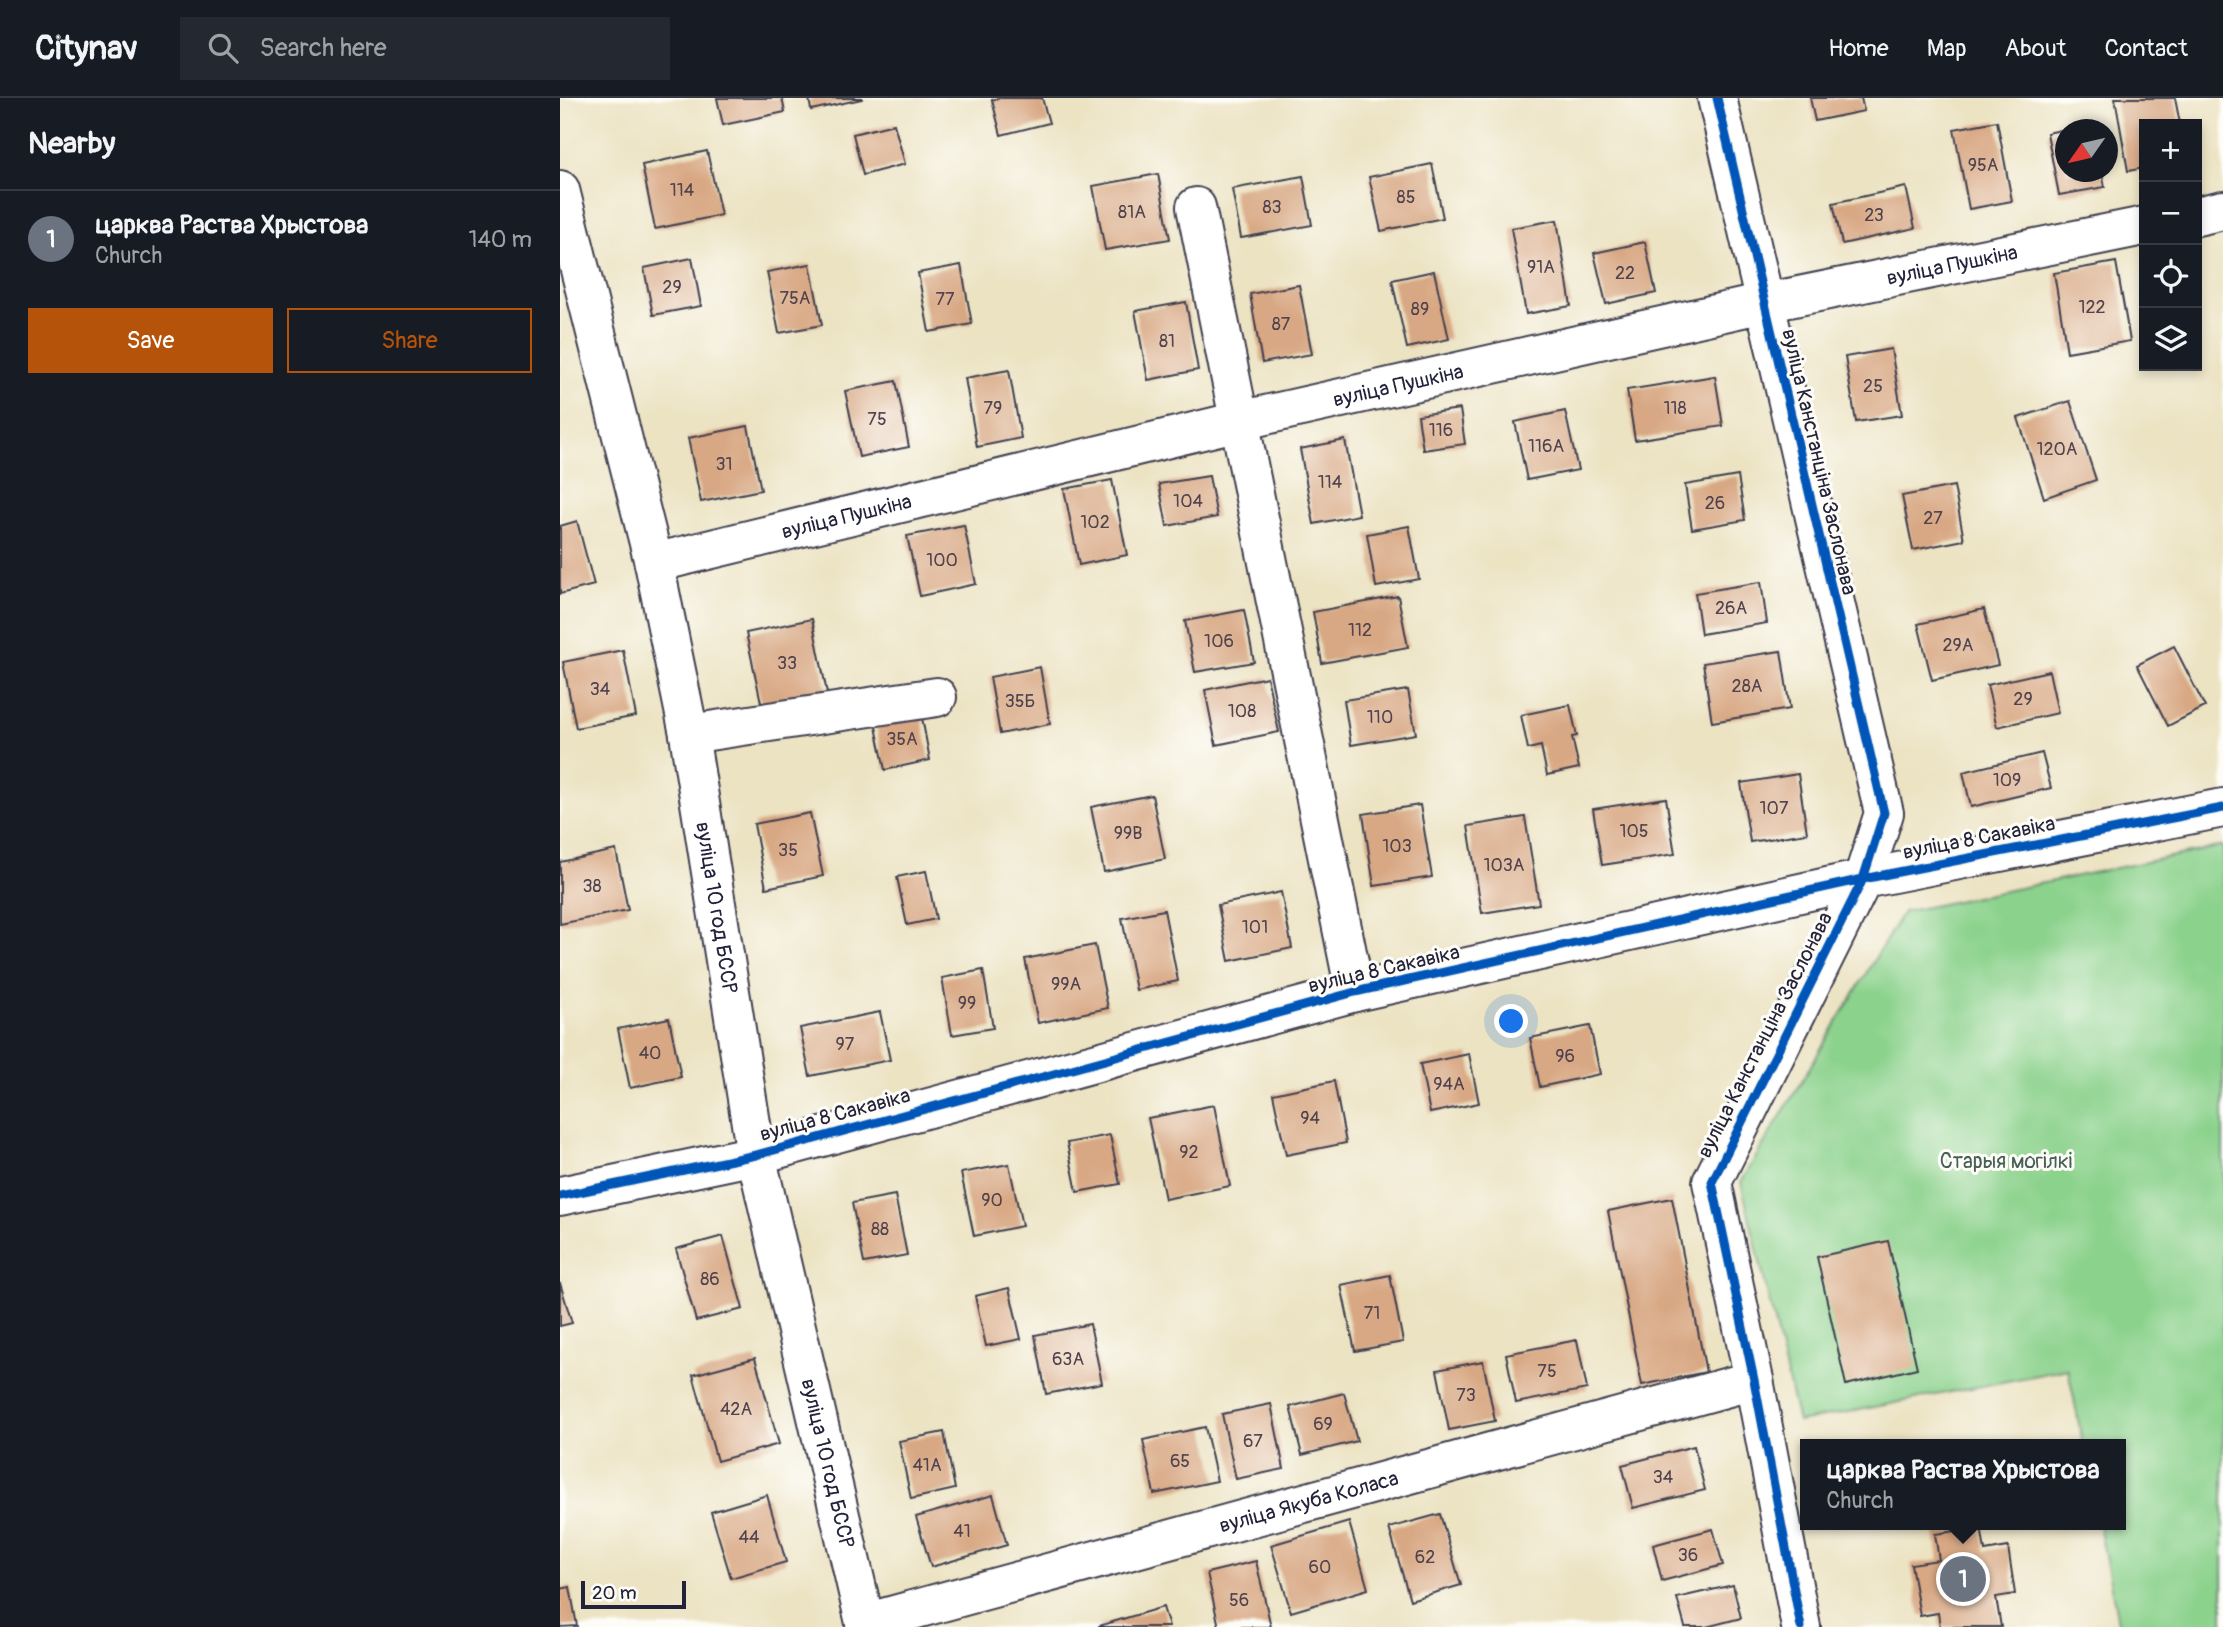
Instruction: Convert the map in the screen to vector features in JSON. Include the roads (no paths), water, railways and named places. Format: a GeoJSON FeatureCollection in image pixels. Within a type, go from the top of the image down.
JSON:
{"type":"FeatureCollection","features":[{"type":"Feature","properties":{"kind":"street","name":"вуліца Канстанціна Заслонава"},"geometry":{"type":"LineString","coordinates":[[1717,98],[1884,813],[1863,879],[1712,1182],[1754,1380],[1801,1627]]}},
{"type":"Feature","properties":{"kind":"street","name":"вуліца 10 год БССР"},"geometry":{"type":"LineString","coordinates":[[560,190],[654,563],[689,734],[756,1155],[866,1625]]}},
{"type":"Feature","properties":{"kind":"street"},"geometry":{"type":"LineString","coordinates":[[1196,206],[1355,992]]}},
{"type":"Feature","properties":{"kind":"street"},"geometry":{"type":"LineString","coordinates":[[2202,215],[2223,210]]}},
{"type":"Feature","properties":{"kind":"street","name":"вуліца Пушкіна"},"geometry":{"type":"LineString","coordinates":[[654,563],[1239,421],[1764,303],[2139,227]]}},
{"type":"Feature","properties":{"kind":"street"},"geometry":{"type":"LineString","coordinates":[[689,734],[937,697]]}},
{"type":"Feature","properties":{"kind":"street","name":"вуліца 8 Сакавіка"},"geometry":{"type":"LineString","coordinates":[[560,1196],[756,1155],[1355,992],[1863,879],[2223,808]]}},
{"type":"Feature","properties":{"kind":"street","name":"вуліца Якуба Коласа"},"geometry":{"type":"LineString","coordinates":[[866,1625],[1754,1380]]}},
{"type":"Feature","properties":{"kind":"place","name":"царква Раства Хрыстова"},"geometry":{"type":"Point","coordinates":[1963,1579]}},
{"type":"Feature","properties":{"kind":"park label","name":"Старыя могілкі"},"geometry":{"type":"Point","coordinates":[2006,1161]}}]}
